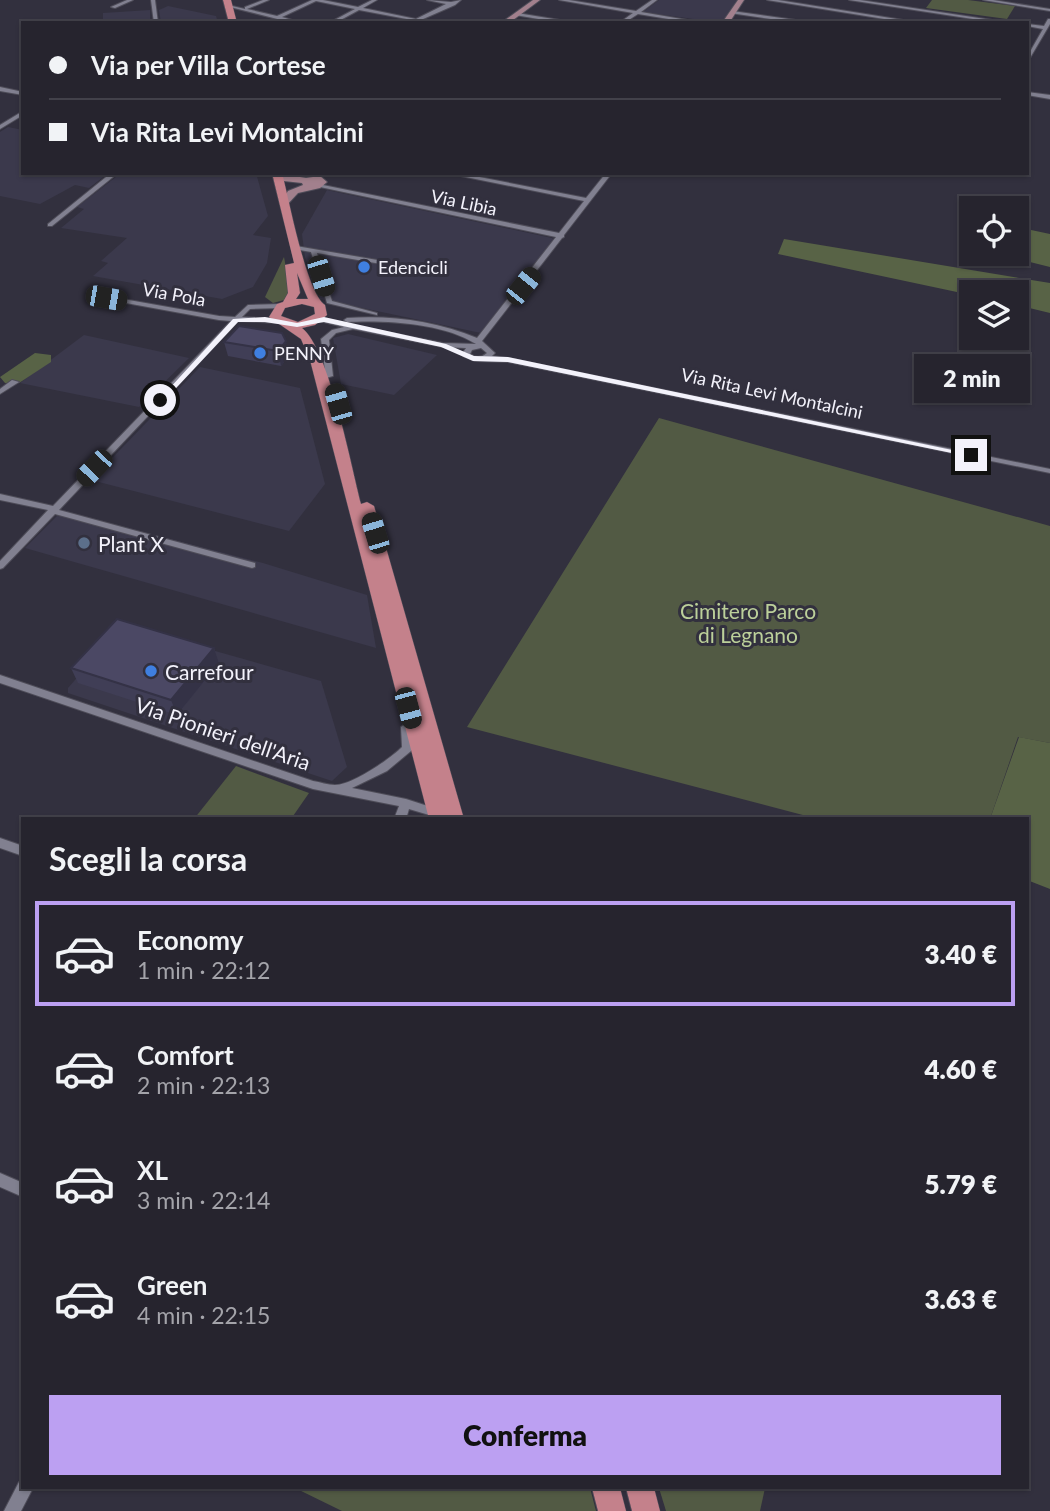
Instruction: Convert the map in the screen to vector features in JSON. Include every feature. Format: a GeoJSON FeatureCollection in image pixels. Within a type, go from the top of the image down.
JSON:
{"type":"FeatureCollection","features":[{"type":"Feature","properties":{"kind":"main road"},"geometry":{"type":"LineString","coordinates":[[225,2],[227,21]]}},
{"type":"Feature","properties":{"kind":"main road"},"geometry":{"type":"LineString","coordinates":[[225,2],[232,21]]}},
{"type":"Feature","properties":{"kind":"main road"},"geometry":{"type":"LineString","coordinates":[[267,175],[294,281],[294,293],[275,313],[284,323],[306,337],[316,359],[437,816]]}},
{"type":"Feature","properties":{"kind":"main road"},"geometry":{"type":"LineString","coordinates":[[278,175],[316,314],[329,376],[454,817]]}},
{"type":"Feature","properties":{"kind":"main road"},"geometry":{"type":"LineString","coordinates":[[285,304],[316,314]]}},
{"type":"Feature","properties":{"kind":"main road"},"geometry":{"type":"LineString","coordinates":[[284,323],[316,314]]}},
{"type":"Feature","properties":{"kind":"main road"},"geometry":{"type":"LineString","coordinates":[[606,1489],[612,1511]]}},
{"type":"Feature","properties":{"kind":"main road"},"geometry":{"type":"LineString","coordinates":[[640,1489],[646,1511]]}},
{"type":"Feature","properties":{"kind":"street"},"geometry":{"type":"LineString","coordinates":[[113,7],[131,0]]}},
{"type":"Feature","properties":{"kind":"street"},"geometry":{"type":"LineString","coordinates":[[153,0],[156,21]]}},
{"type":"Feature","properties":{"kind":"street"},"geometry":{"type":"LineString","coordinates":[[247,8],[267,0]]}},
{"type":"Feature","properties":{"kind":"street"},"geometry":{"type":"LineString","coordinates":[[279,17],[316,0],[416,20],[459,0]]}},
{"type":"Feature","properties":{"kind":"street"},"geometry":{"type":"LineString","coordinates":[[335,21],[374,0]]}},
{"type":"Feature","properties":{"kind":"street"},"geometry":{"type":"LineString","coordinates":[[429,0],[453,4]]}},
{"type":"Feature","properties":{"kind":"street"},"geometry":{"type":"LineString","coordinates":[[507,21],[537,0]]}},
{"type":"Feature","properties":{"kind":"street"},"geometry":{"type":"LineString","coordinates":[[561,0],[691,21]]}},
{"type":"Feature","properties":{"kind":"street"},"geometry":{"type":"LineString","coordinates":[[581,10],[595,0]]}},
{"type":"Feature","properties":{"kind":"street"},"geometry":{"type":"LineString","coordinates":[[624,21],[655,0]]}},
{"type":"Feature","properties":{"kind":"street"},"geometry":{"type":"LineString","coordinates":[[726,21],[741,0]]}},
{"type":"Feature","properties":{"kind":"street"},"geometry":{"type":"LineString","coordinates":[[769,0],[791,1],[907,21]]}},
{"type":"Feature","properties":{"kind":"street"},"geometry":{"type":"LineString","coordinates":[[839,17],[853,0],[996,21]]}},
{"type":"Feature","properties":{"kind":"street"},"geometry":{"type":"LineString","coordinates":[[985,0],[1050,10]]}},
{"type":"Feature","properties":{"kind":"street"},"geometry":{"type":"LineString","coordinates":[[1012,4],[1017,0]]}},
{"type":"Feature","properties":{"kind":"street"},"geometry":{"type":"LineString","coordinates":[[773,21],[791,1]]}},
{"type":"Feature","properties":{"kind":"street"},"geometry":{"type":"LineString","coordinates":[[225,2],[293,21]]}},
{"type":"Feature","properties":{"kind":"street"},"geometry":{"type":"LineString","coordinates":[[732,12],[796,21]]}},
{"type":"Feature","properties":{"kind":"street"},"geometry":{"type":"LineString","coordinates":[[267,21],[266,16],[270,14]]}},
{"type":"Feature","properties":{"kind":"street"},"geometry":{"type":"LineString","coordinates":[[517,14],[559,21]]}},
{"type":"Feature","properties":{"kind":"street"},"geometry":{"type":"LineString","coordinates":[[566,21],[573,16]]}},
{"type":"Feature","properties":{"kind":"street"},"geometry":{"type":"LineString","coordinates":[[1029,55],[1050,20]]}},
{"type":"Feature","properties":{"kind":"street"},"geometry":{"type":"LineString","coordinates":[[1029,25],[1045,28]]}},
{"type":"Feature","properties":{"kind":"street"},"geometry":{"type":"LineString","coordinates":[[0,89],[21,94]]}},
{"type":"Feature","properties":{"kind":"street"},"geometry":{"type":"LineString","coordinates":[[1029,93],[1050,97]]}},
{"type":"Feature","properties":{"kind":"street"},"geometry":{"type":"LineString","coordinates":[[0,127],[21,114]]}},
{"type":"Feature","properties":{"kind":"street"},"geometry":{"type":"LineString","coordinates":[[50,225],[112,175]]}},
{"type":"Feature","properties":{"kind":"street"},"geometry":{"type":"LineString","coordinates":[[281,175],[287,179],[319,180]]}},
{"type":"Feature","properties":{"kind":"street"},"geometry":{"type":"LineString","coordinates":[[459,175],[587,200]]}},
{"type":"Feature","properties":{"kind":"street"},"geometry":{"type":"LineString","coordinates":[[316,314],[443,345],[467,356],[467,350],[478,343],[607,175]]}},
{"type":"Feature","properties":{"kind":"street"},"geometry":{"type":"LineString","coordinates":[[285,205],[287,197],[294,191],[319,180]]}},
{"type":"Feature","properties":{"kind":"street","name":"Via Libia"},"geometry":{"type":"LineString","coordinates":[[319,180],[562,236]]}},
{"type":"Feature","properties":{"kind":"street"},"geometry":{"type":"LineString","coordinates":[[296,248],[387,263]]}},
{"type":"Feature","properties":{"kind":"street"},"geometry":{"type":"LineString","coordinates":[[313,250],[329,302],[478,343]]}},
{"type":"Feature","properties":{"kind":"street","name":"Via Pola"},"geometry":{"type":"LineString","coordinates":[[106,298],[236,320],[284,323]]}},
{"type":"Feature","properties":{"kind":"street"},"geometry":{"type":"LineString","coordinates":[[0,566],[248,306],[285,304]]}},
{"type":"Feature","properties":{"kind":"street"},"geometry":{"type":"LineString","coordinates":[[248,306],[265,320]]}},
{"type":"Feature","properties":{"kind":"street"},"geometry":{"type":"LineString","coordinates":[[353,322],[360,313],[355,309]]}},
{"type":"Feature","properties":{"kind":"street"},"geometry":{"type":"LineString","coordinates":[[329,376],[324,339],[353,322],[384,318]]}},
{"type":"Feature","properties":{"kind":"street"},"geometry":{"type":"LineString","coordinates":[[443,345],[478,343]]}},
{"type":"Feature","properties":{"kind":"street","name":"Via Rita Levi Montalcini"},"geometry":{"type":"LineString","coordinates":[[478,343],[488,348],[1050,469]]}},
{"type":"Feature","properties":{"kind":"street"},"geometry":{"type":"LineString","coordinates":[[484,358],[489,355],[488,348]]}},
{"type":"Feature","properties":{"kind":"street","name":"Via Rita Levi Montalcini"},"geometry":{"type":"LineString","coordinates":[[467,356],[508,360],[1050,469]]}},
{"type":"Feature","properties":{"kind":"street"},"geometry":{"type":"LineString","coordinates":[[0,392],[15,382]]}},
{"type":"Feature","properties":{"kind":"street"},"geometry":{"type":"LineString","coordinates":[[0,497],[252,565]]}},
{"type":"Feature","properties":{"kind":"street"},"geometry":{"type":"LineString","coordinates":[[337,790],[377,773],[407,748],[409,736],[377,607],[377,591]]}},
{"type":"Feature","properties":{"kind":"street","name":"Via Pionieri dell'Aria"},"geometry":{"type":"LineString","coordinates":[[0,679],[337,790],[407,803],[437,816]]}},
{"type":"Feature","properties":{"kind":"street"},"geometry":{"type":"LineString","coordinates":[[401,817],[407,803]]}},
{"type":"Feature","properties":{"kind":"street"},"geometry":{"type":"LineString","coordinates":[[0,843],[21,850]]}},
{"type":"Feature","properties":{"kind":"street"},"geometry":{"type":"LineString","coordinates":[[0,1180],[21,1189]]}},
{"type":"Feature","properties":{"kind":"street"},"geometry":{"type":"LineString","coordinates":[[12,1511],[24,1489]]}},
{"type":"Feature","properties":{"kind":"shaded area"},"geometry":{"type":"Polygon","coordinates":[[[659,0],[739,0],[723,21],[643,12],[659,0]]]}},
{"type":"Feature","properties":{"kind":"shaded area"},"geometry":{"type":"Polygon","coordinates":[[[168,6],[216,16],[217,21],[161,21],[159,10],[168,6]]]}},
{"type":"Feature","properties":{"kind":"shaded area"},"geometry":{"type":"Polygon","coordinates":[[[150,10],[150,20],[103,21],[103,13],[150,10]]]}},
{"type":"Feature","properties":{"kind":"shaded area"},"geometry":{"type":"Polygon","coordinates":[[[8,127],[21,130],[21,175],[106,175],[89,188],[75,185],[40,204],[0,196],[0,132],[8,127]]]}},
{"type":"Feature","properties":{"kind":"shaded area"},"geometry":{"type":"Polygon","coordinates":[[[118,175],[257,175],[268,216],[253,235],[271,238],[267,263],[253,287],[222,299],[93,276],[108,263],[101,261],[127,238],[61,228],[84,209],[77,207],[118,175]]]}},
{"type":"Feature","properties":{"kind":"shaded area"},"geometry":{"type":"Polygon","coordinates":[[[327,190],[552,238],[555,241],[481,333],[320,299],[305,257],[302,234],[327,190]]]}},
{"type":"Feature","properties":{"kind":"shaded area"},"geometry":{"type":"Polygon","coordinates":[[[348,334],[437,355],[394,395],[341,384],[333,338],[348,334]]]}},
{"type":"Feature","properties":{"kind":"shaded area"},"geometry":{"type":"Polygon","coordinates":[[[84,335],[189,358],[139,407],[20,383],[84,335]]]}},
{"type":"Feature","properties":{"kind":"shaded area"},"geometry":{"type":"Polygon","coordinates":[[[200,367],[300,388],[325,484],[289,531],[91,480],[200,367]]]}},
{"type":"Feature","properties":{"kind":"shaded area"},"geometry":{"type":"Polygon","coordinates":[[[62,511],[263,563],[367,595],[376,648],[25,548],[62,511]]]}},
{"type":"Feature","properties":{"kind":"shaded area"},"geometry":{"type":"Polygon","coordinates":[[[123,625],[321,681],[347,767],[332,781],[68,693],[68,688],[123,625]]]}},
{"type":"Feature","properties":{"kind":"green space"},"geometry":{"type":"Polygon","coordinates":[[[932,0],[968,0],[1015,6],[1007,19],[926,8],[932,0]]]}},
{"type":"Feature","properties":{"kind":"green space"},"geometry":{"type":"Polygon","coordinates":[[[1029,230],[1050,234],[1050,267],[1029,262],[1029,230]]]}},
{"type":"Feature","properties":{"kind":"green space"},"geometry":{"type":"Polygon","coordinates":[[[784,239],[1050,283],[1050,313],[1029,308],[1029,280],[959,280],[959,292],[778,254],[784,239]]]}},
{"type":"Feature","properties":{"kind":"green space"},"geometry":{"type":"Polygon","coordinates":[[[284,257],[290,290],[284,300],[273,303],[265,297],[284,257]]]}},
{"type":"Feature","properties":{"kind":"green space"},"geometry":{"type":"Polygon","coordinates":[[[35,353],[51,355],[51,362],[19,383],[5,383],[0,377],[35,353]]]}},
{"type":"Feature","properties":{"kind":"green space","name":"Cimitero Parco di Legnano"},"geometry":{"type":"Polygon","coordinates":[[[659,418],[1050,526],[1050,743],[1018,737],[991,817],[810,817],[467,727],[659,418]]]}},
{"type":"Feature","properties":{"kind":"green space"},"geometry":{"type":"Polygon","coordinates":[[[1019,737],[1050,743],[1050,889],[1029,881],[1029,817],[991,817],[1019,737]]]}},
{"type":"Feature","properties":{"kind":"green space"},"geometry":{"type":"Polygon","coordinates":[[[236,766],[309,793],[292,817],[196,817],[236,766]]]}},
{"type":"Feature","properties":{"kind":"green space"},"geometry":{"type":"Polygon","coordinates":[[[297,1489],[590,1489],[596,1511],[342,1511],[297,1489]]]}},
{"type":"Feature","properties":{"kind":"green space"},"geometry":{"type":"Polygon","coordinates":[[[659,1489],[765,1489],[760,1511],[666,1511],[659,1489]]]}},
{"type":"Feature","properties":{"kind":"building"},"geometry":{"type":"Polygon","coordinates":[[[239,326],[282,333],[286,341],[278,351],[224,342],[239,326]]]}},
{"type":"Feature","properties":{"kind":"building","name":"Carrefour"},"geometry":{"type":"Polygon","coordinates":[[[117,619],[214,648],[171,700],[71,668],[117,619]]]}},
{"type":"Feature","properties":{"kind":"place","name":"Edencicli"},"geometry":{"type":"Point","coordinates":[364,267]}},
{"type":"Feature","properties":{"kind":"place","name":"PENNY"},"geometry":{"type":"Point","coordinates":[260,353]}},
{"type":"Feature","properties":{"kind":"place","name":"Plant X"},"geometry":{"type":"Point","coordinates":[84,543]}},
{"type":"Feature","properties":{"kind":"place","name":"Carrefour"},"geometry":{"type":"Point","coordinates":[151,671]}},
{"type":"Feature","properties":{"kind":"route"},"geometry":{"type":"LineString","coordinates":[[160,400],[236,320],[278,321],[297,325],[317,319],[443,345],[473,359],[508,360],[971,455]]}}]}
